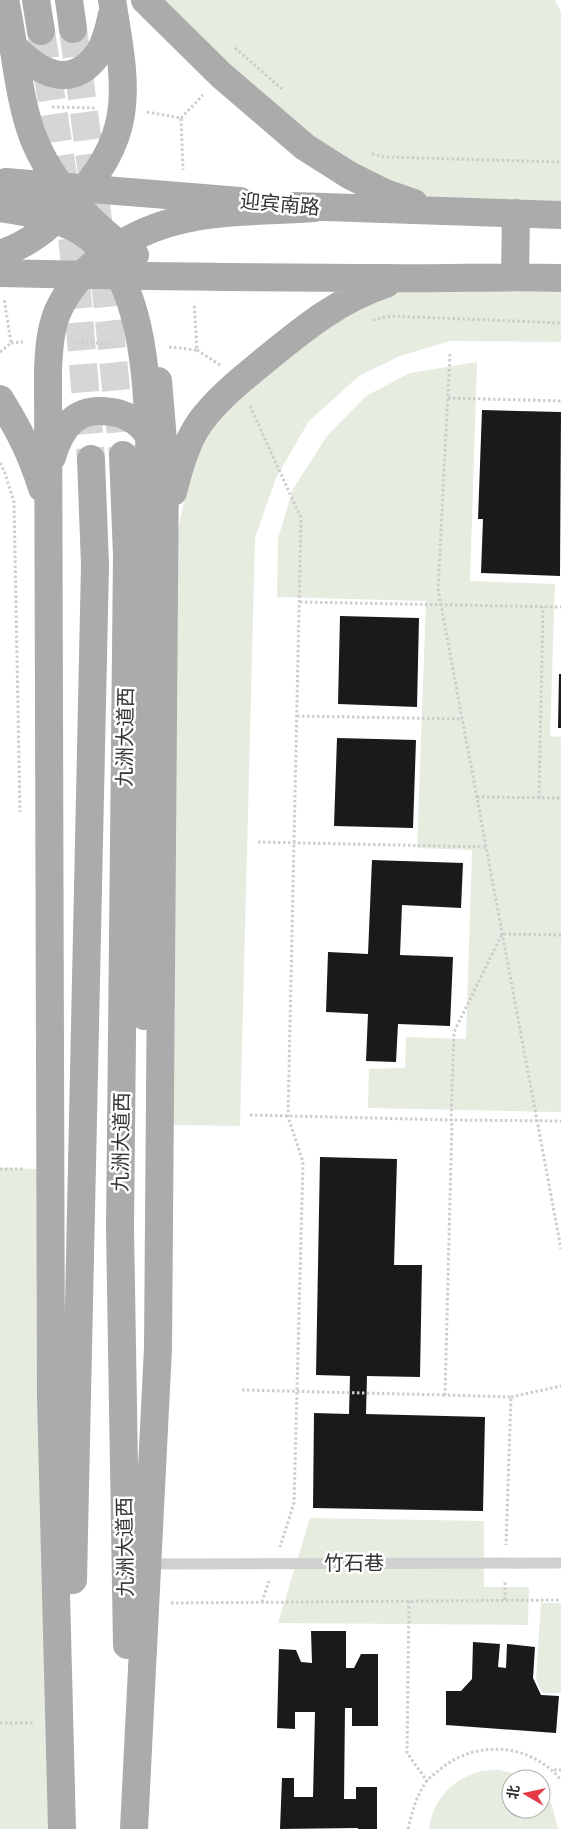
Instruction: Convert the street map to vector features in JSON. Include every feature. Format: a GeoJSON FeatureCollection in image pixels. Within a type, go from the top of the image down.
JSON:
{"type":"FeatureCollection","features":[{"type":"Feature","properties":{"kind":"main road"},"geometry":{"type":"LineString","coordinates":[[5,0],[24,107],[34,141],[46,165],[69,198],[103,264],[127,294],[140,317],[150,346],[158,380],[165,464],[158,1348],[132,1829]]}},
{"type":"Feature","properties":{"kind":"main road"},"geometry":{"type":"LineString","coordinates":[[36,0],[41,31]]}},
{"type":"Feature","properties":{"kind":"main road"},"geometry":{"type":"LineString","coordinates":[[68,0],[73,29]]}},
{"type":"Feature","properties":{"kind":"main road"},"geometry":{"type":"LineString","coordinates":[[145,0],[221,75],[305,147],[349,175],[378,190],[436,211]]}},
{"type":"Feature","properties":{"kind":"main road"},"geometry":{"type":"LineString","coordinates":[[14,47],[39,69],[52,74],[65,75],[76,73],[88,66],[99,53],[107,34],[113,4]]}},
{"type":"Feature","properties":{"kind":"main road"},"geometry":{"type":"LineString","coordinates":[[0,254],[31,241],[69,198],[100,169],[110,151],[118,131],[123,108],[122,58],[113,4]]}},
{"type":"Feature","properties":{"kind":"main road"},"geometry":{"type":"LineString","coordinates":[[0,183],[28,198],[69,198]]}},
{"type":"Feature","properties":{"kind":"main road","name":"迎宾南路"},"geometry":{"type":"LineString","coordinates":[[69,198],[314,208],[561,215]]}},
{"type":"Feature","properties":{"kind":"main road"},"geometry":{"type":"LineString","coordinates":[[0,208],[65,223],[81,232],[103,250],[117,272],[130,301],[139,335],[145,378],[150,463],[132,1829]]}},
{"type":"Feature","properties":{"kind":"main road"},"geometry":{"type":"LineString","coordinates":[[62,1829],[51,1397],[50,340],[56,314],[67,294],[103,264],[157,227],[185,219],[231,213],[314,208]]}},
{"type":"Feature","properties":{"kind":"main road"},"geometry":{"type":"LineString","coordinates":[[516,213],[516,276]]}},
{"type":"Feature","properties":{"kind":"main road"},"geometry":{"type":"LineString","coordinates":[[2,284],[103,264],[192,277],[403,278],[516,276],[561,278]]}},
{"type":"Feature","properties":{"kind":"main road"},"geometry":{"type":"LineString","coordinates":[[164,561],[172,497],[188,444],[200,422],[217,402],[241,380],[302,329],[326,312],[372,288],[403,278]]}},
{"type":"Feature","properties":{"kind":"main road"},"geometry":{"type":"LineString","coordinates":[[0,399],[21,433],[35,465],[50,512]]}},
{"type":"Feature","properties":{"kind":"main road"},"geometry":{"type":"LineString","coordinates":[[49,469],[56,442],[68,424],[82,413],[100,410],[116,412],[130,418],[142,427],[151,438],[165,464]]}},
{"type":"Feature","properties":{"kind":"main road","name":"九洲大道西"},"geometry":{"type":"LineString","coordinates":[[123,455],[127,556],[120,1228],[132,1829]]}},
{"type":"Feature","properties":{"kind":"main road","name":"九洲大道西"},"geometry":{"type":"LineString","coordinates":[[68,1829],[95,565],[91,459]]}},
{"type":"Feature","properties":{"kind":"lane","name":"竹石巷"},"geometry":{"type":"LineString","coordinates":[[147,1564],[561,1563]]}},
{"type":"Feature","properties":{"kind":"path"},"geometry":{"type":"LineString","coordinates":[[234,47],[284,91]]}},
{"type":"Feature","properties":{"kind":"path"},"geometry":{"type":"LineString","coordinates":[[370,154],[384,157],[561,162]]}},
{"type":"Feature","properties":{"kind":"path"},"geometry":{"type":"LineString","coordinates":[[0,352],[11,343],[2,284]]}},
{"type":"Feature","properties":{"kind":"path"},"geometry":{"type":"LineString","coordinates":[[365,322],[392,316],[561,323]]}},
{"type":"Feature","properties":{"kind":"path"},"geometry":{"type":"LineString","coordinates":[[450,354],[438,589],[561,1249]]}},
{"type":"Feature","properties":{"kind":"path"},"geometry":{"type":"LineString","coordinates":[[241,380],[253,416],[301,518],[288,1116],[303,1162],[294,1503],[262,1602]]}},
{"type":"Feature","properties":{"kind":"path"},"geometry":{"type":"LineString","coordinates":[[448,398],[561,401]]}},
{"type":"Feature","properties":{"kind":"path"},"geometry":{"type":"LineString","coordinates":[[300,602],[561,607]]}},
{"type":"Feature","properties":{"kind":"path"},"geometry":{"type":"LineString","coordinates":[[539,798],[543,607]]}},
{"type":"Feature","properties":{"kind":"path"},"geometry":{"type":"LineString","coordinates":[[297,716],[462,719]]}},
{"type":"Feature","properties":{"kind":"path"},"geometry":{"type":"LineString","coordinates":[[477,797],[561,798]]}},
{"type":"Feature","properties":{"kind":"path"},"geometry":{"type":"LineString","coordinates":[[258,842],[486,847]]}},
{"type":"Feature","properties":{"kind":"path"},"geometry":{"type":"LineString","coordinates":[[502,934],[561,935]]}},
{"type":"Feature","properties":{"kind":"path"},"geometry":{"type":"LineString","coordinates":[[445,1395],[454,1032],[502,934]]}},
{"type":"Feature","properties":{"kind":"path"},"geometry":{"type":"LineString","coordinates":[[250,1115],[561,1121]]}},
{"type":"Feature","properties":{"kind":"path"},"geometry":{"type":"LineString","coordinates":[[242,1390],[511,1397],[561,1386]]}},
{"type":"Feature","properties":{"kind":"path"},"geometry":{"type":"LineString","coordinates":[[504,1600],[511,1397]]}},
{"type":"Feature","properties":{"kind":"path"},"geometry":{"type":"LineString","coordinates":[[169,1612],[169,1602],[561,1600]]}},
{"type":"Feature","properties":{"kind":"path"},"geometry":{"type":"LineString","coordinates":[[410,1601],[407,1753],[427,1781]]}},
{"type":"Feature","properties":{"kind":"path"},"geometry":{"type":"LineString","coordinates":[[0,1724],[59,1722]]}},
{"type":"Feature","properties":{"kind":"path"},"geometry":{"type":"LineString","coordinates":[[408,1829],[413,1805],[427,1781],[448,1762],[474,1751],[502,1748],[529,1755],[553,1770],[561,1780]]}},
{"type":"Feature","properties":{"kind":"path"},"geometry":{"type":"LineString","coordinates":[[553,1770],[561,1770]]}},
{"type":"Feature","properties":{"kind":"shaded area"},"geometry":{"type":"Polygon","coordinates":[[[147,0],[555,0],[561,12],[561,213],[437,210],[350,174],[147,0]]]}},
{"type":"Feature","properties":{"kind":"shaded area"},"geometry":{"type":"Polygon","coordinates":[[[405,287],[561,291],[561,342],[450,341],[400,356],[359,376],[309,421],[276,478],[255,538],[240,1126],[173,1125],[172,563],[193,465],[217,420],[311,335],[355,305],[405,287]]]}},
{"type":"Feature","properties":{"kind":"shaded area"},"geometry":{"type":"Polygon","coordinates":[[[477,362],[470,581],[555,584],[550,736],[561,737],[561,1112],[368,1108],[369,1069],[405,1068],[406,1037],[466,1039],[472,850],[417,848],[426,601],[277,597],[278,538],[293,489],[327,436],[366,396],[410,373],[477,362]]]}},
{"type":"Feature","properties":{"kind":"shaded area"},"geometry":{"type":"Polygon","coordinates":[[[0,1168],[40,1169],[51,1829],[0,1829],[0,1168]]]}},
{"type":"Feature","properties":{"kind":"shaded area"},"geometry":{"type":"Polygon","coordinates":[[[310,1518],[484,1521],[484,1587],[529,1587],[528,1625],[278,1623],[310,1518]]]}},
{"type":"Feature","properties":{"kind":"shaded area"},"geometry":{"type":"Polygon","coordinates":[[[541,1603],[561,1603],[561,1693],[542,1693],[536,1678],[541,1603]]]}},
{"type":"Feature","properties":{"kind":"shaded area"},"geometry":{"type":"Polygon","coordinates":[[[487,1770],[501,1770],[501,1819],[551,1819],[551,1804],[558,1829],[429,1829],[434,1810],[444,1794],[457,1782],[487,1770]]]}},
{"type":"Feature","properties":{"kind":"building"},"geometry":{"type":"Polygon","coordinates":[[[482,410],[561,412],[560,576],[481,573],[483,519],[478,519],[482,410]]]}},
{"type":"Feature","properties":{"kind":"building"},"geometry":{"type":"Polygon","coordinates":[[[340,616],[419,618],[417,707],[338,704],[340,616]]]}},
{"type":"Feature","properties":{"kind":"building"},"geometry":{"type":"Polygon","coordinates":[[[559,674],[561,674],[561,728],[558,728],[559,674]]]}},
{"type":"Feature","properties":{"kind":"building"},"geometry":{"type":"Polygon","coordinates":[[[337,738],[416,740],[413,828],[334,826],[337,738]]]}},
{"type":"Feature","properties":{"kind":"building"},"geometry":{"type":"Polygon","coordinates":[[[372,860],[463,863],[461,908],[402,905],[400,955],[453,957],[450,1026],[398,1024],[396,1062],[366,1061],[368,1014],[326,1012],[328,952],[368,954],[372,860]]]}},
{"type":"Feature","properties":{"kind":"building"},"geometry":{"type":"Polygon","coordinates":[[[320,1157],[397,1159],[394,1265],[422,1265],[420,1377],[367,1376],[366,1414],[485,1417],[483,1511],[313,1508],[314,1413],[349,1414],[350,1376],[316,1375],[320,1157]]]}},
{"type":"Feature","properties":{"kind":"building"},"geometry":{"type":"Polygon","coordinates":[[[311,1631],[346,1631],[346,1668],[354,1668],[361,1654],[378,1654],[378,1726],[352,1726],[352,1708],[345,1708],[344,1799],[356,1799],[356,1787],[377,1787],[377,1829],[280,1829],[282,1778],[294,1778],[294,1797],[313,1797],[315,1712],[295,1712],[295,1729],[277,1728],[279,1649],[296,1650],[301,1662],[312,1663],[311,1631]]]}},
{"type":"Feature","properties":{"kind":"building"},"geometry":{"type":"Polygon","coordinates":[[[473,1642],[500,1644],[498,1667],[506,1668],[507,1644],[535,1647],[533,1678],[541,1695],[559,1696],[556,1733],[446,1725],[446,1691],[461,1691],[472,1679],[473,1642]]]}},
{"type":"Feature","properties":{"kind":"tunnel"},"geometry":{"type":"LineString","coordinates":[[73,29],[100,235],[123,455]]}},
{"type":"Feature","properties":{"kind":"tunnel"},"geometry":{"type":"LineString","coordinates":[[41,31],[72,234],[91,459]]}}]}
